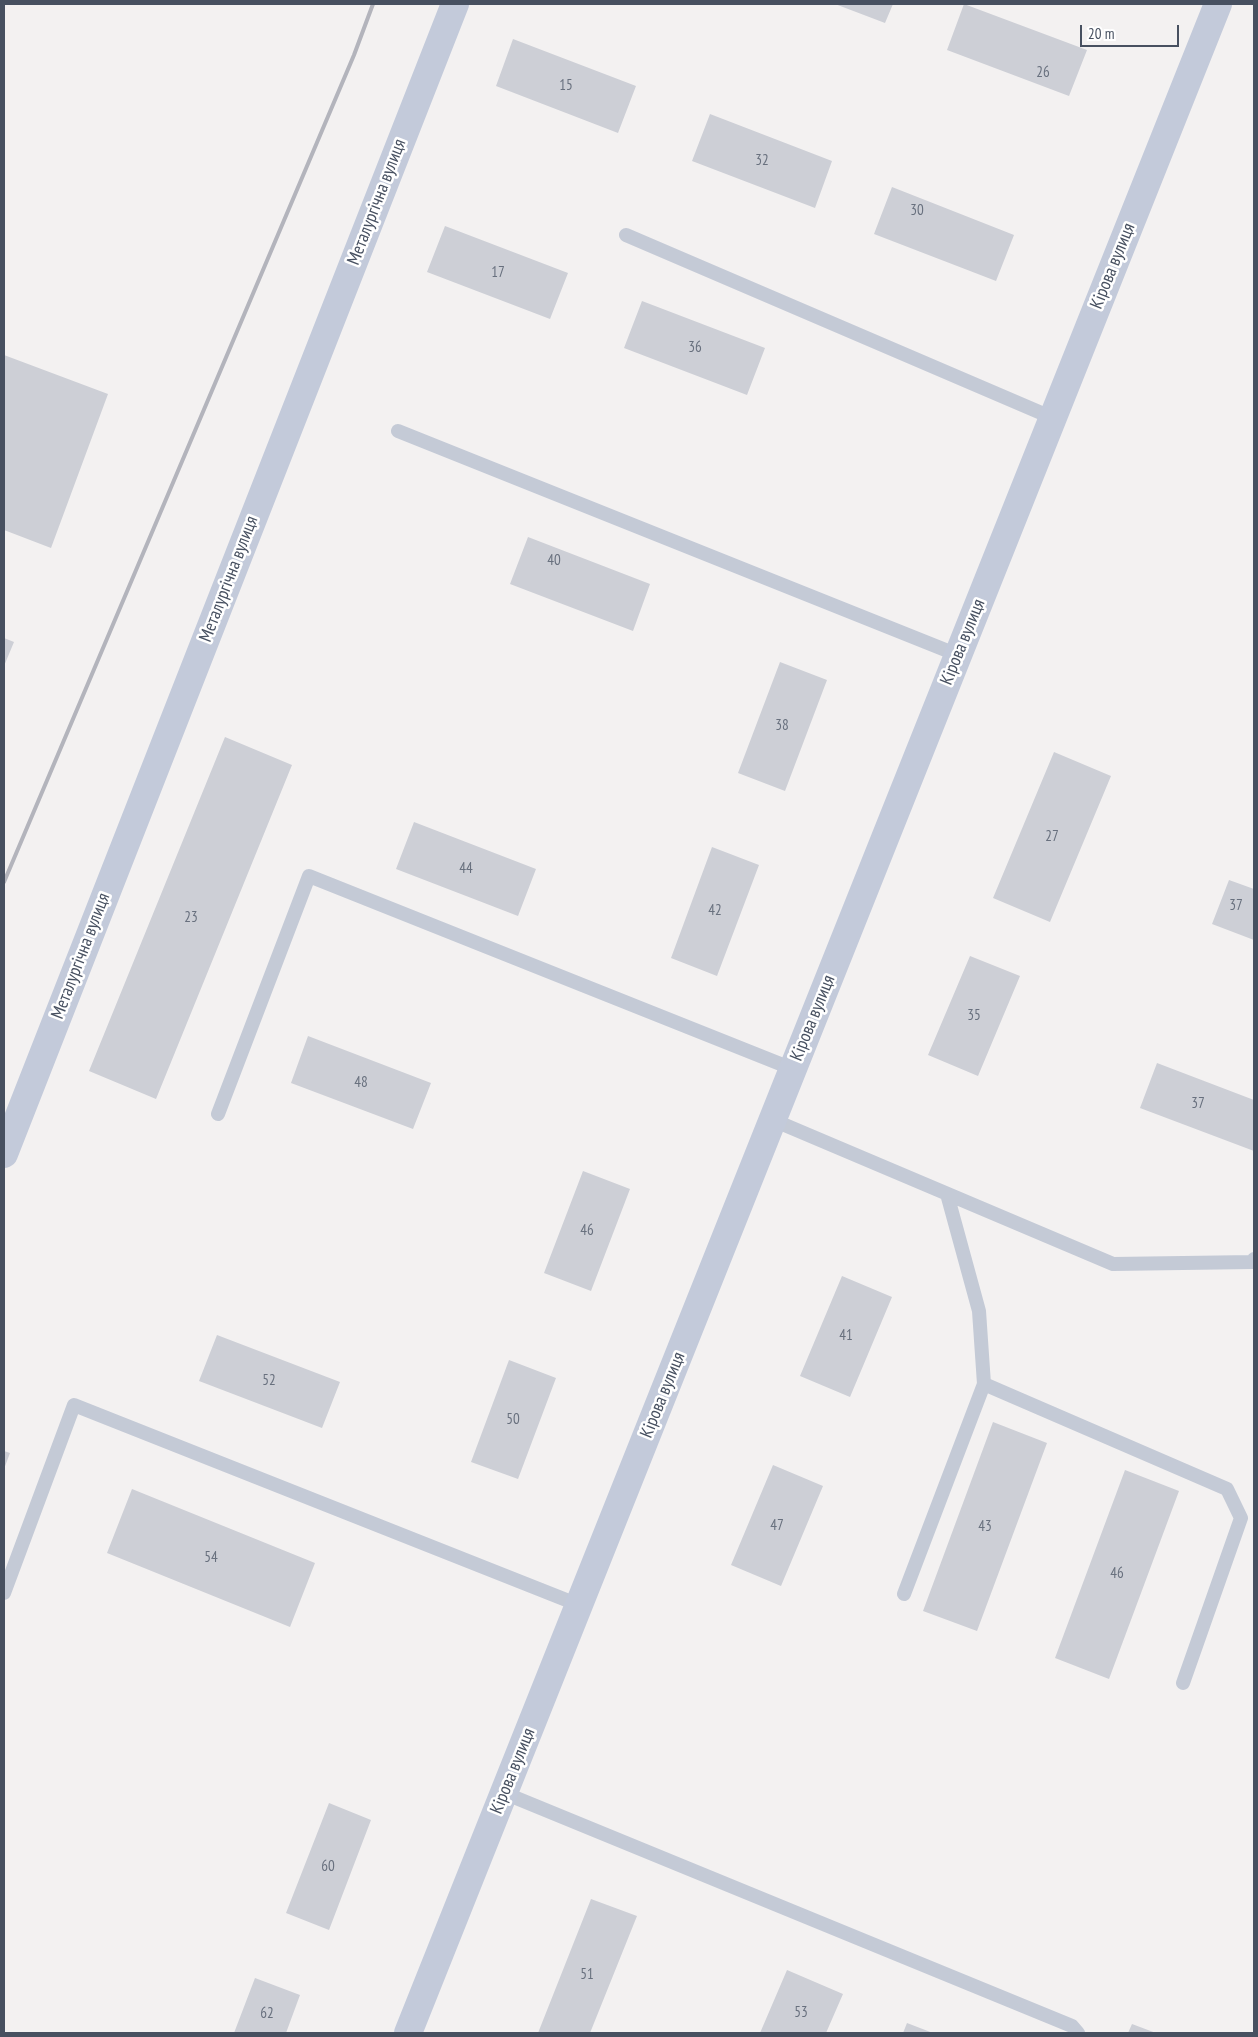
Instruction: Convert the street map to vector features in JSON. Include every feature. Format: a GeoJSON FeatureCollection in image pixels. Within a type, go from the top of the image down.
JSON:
{"type":"FeatureCollection","features":[{"type":"Feature","properties":{"kind":"street","name":"Металургічна вулиця"},"geometry":{"type":"LineString","coordinates":[[4,1154],[454,4]]}},
{"type":"Feature","properties":{"kind":"street","name":"Кірова вулиця"},"geometry":{"type":"LineString","coordinates":[[408,2033],[1218,4]]}},
{"type":"Feature","properties":{"kind":"lane"},"geometry":{"type":"LineString","coordinates":[[626,235],[1053,418]]}},
{"type":"Feature","properties":{"kind":"lane"},"geometry":{"type":"LineString","coordinates":[[398,431],[958,655]]}},
{"type":"Feature","properties":{"kind":"lane"},"geometry":{"type":"LineString","coordinates":[[218,1114],[309,876],[793,1069]]}},
{"type":"Feature","properties":{"kind":"lane"},"geometry":{"type":"LineString","coordinates":[[773,1120],[1113,1264],[1253,1262],[1254,1259]]}},
{"type":"Feature","properties":{"kind":"lane"},"geometry":{"type":"LineString","coordinates":[[904,1594],[984,1384],[979,1311],[946,1194]]}},
{"type":"Feature","properties":{"kind":"lane"},"geometry":{"type":"LineString","coordinates":[[984,1384],[1227,1489],[1241,1518],[1183,1683]]}},
{"type":"Feature","properties":{"kind":"lane"},"geometry":{"type":"LineString","coordinates":[[4,1593],[74,1405],[579,1605]]}},
{"type":"Feature","properties":{"kind":"lane"},"geometry":{"type":"LineString","coordinates":[[504,1793],[1072,2026],[1078,2033]]}},
{"type":"Feature","properties":{"kind":"building"},"geometry":{"type":"Polygon","coordinates":[[[835,4],[893,4],[885,23],[835,4]]]}},
{"type":"Feature","properties":{"kind":"building"},"geometry":{"type":"Polygon","coordinates":[[[964,4],[1087,50],[1069,96],[947,50],[964,4]]]}},
{"type":"Feature","properties":{"kind":"building"},"geometry":{"type":"Polygon","coordinates":[[[513,39],[636,86],[618,133],[496,86],[513,39]]]}},
{"type":"Feature","properties":{"kind":"building"},"geometry":{"type":"Polygon","coordinates":[[[710,114],[832,161],[815,208],[692,161],[710,114]]]}},
{"type":"Feature","properties":{"kind":"building"},"geometry":{"type":"Polygon","coordinates":[[[892,187],[1014,235],[996,281],[874,234],[892,187]]]}},
{"type":"Feature","properties":{"kind":"building"},"geometry":{"type":"Polygon","coordinates":[[[445,226],[568,273],[550,319],[427,272],[445,226]]]}},
{"type":"Feature","properties":{"kind":"building"},"geometry":{"type":"Polygon","coordinates":[[[642,301],[765,348],[747,395],[624,348],[642,301]]]}},
{"type":"Feature","properties":{"kind":"building"},"geometry":{"type":"Polygon","coordinates":[[[4,355],[108,394],[51,548],[4,530],[4,355]]]}},
{"type":"Feature","properties":{"kind":"building"},"geometry":{"type":"Polygon","coordinates":[[[528,537],[650,584],[633,631],[510,584],[528,537]]]}},
{"type":"Feature","properties":{"kind":"building"},"geometry":{"type":"Polygon","coordinates":[[[4,638],[14,642],[4,666],[4,638]]]}},
{"type":"Feature","properties":{"kind":"building"},"geometry":{"type":"Polygon","coordinates":[[[780,662],[827,680],[785,791],[738,773],[780,662]]]}},
{"type":"Feature","properties":{"kind":"building"},"geometry":{"type":"Polygon","coordinates":[[[225,737],[292,765],[156,1099],[89,1071],[225,737]]]}},
{"type":"Feature","properties":{"kind":"building"},"geometry":{"type":"Polygon","coordinates":[[[1054,752],[1111,776],[1050,922],[993,898],[1054,752]]]}},
{"type":"Feature","properties":{"kind":"building"},"geometry":{"type":"Polygon","coordinates":[[[414,822],[536,869],[518,916],[396,869],[414,822]]]}},
{"type":"Feature","properties":{"kind":"building"},"geometry":{"type":"Polygon","coordinates":[[[712,847],[759,865],[717,976],[671,958],[712,847]]]}},
{"type":"Feature","properties":{"kind":"building"},"geometry":{"type":"Polygon","coordinates":[[[1229,880],[1254,889],[1254,940],[1212,924],[1229,880]]]}},
{"type":"Feature","properties":{"kind":"building"},"geometry":{"type":"Polygon","coordinates":[[[970,956],[1020,976],[978,1076],[928,1055],[970,956]]]}},
{"type":"Feature","properties":{"kind":"building"},"geometry":{"type":"Polygon","coordinates":[[[308,1036],[431,1083],[413,1129],[291,1083],[308,1036]]]}},
{"type":"Feature","properties":{"kind":"building"},"geometry":{"type":"Polygon","coordinates":[[[1157,1063],[1254,1100],[1254,1151],[1140,1108],[1157,1063]]]}},
{"type":"Feature","properties":{"kind":"building"},"geometry":{"type":"Polygon","coordinates":[[[583,1171],[630,1189],[591,1291],[544,1273],[583,1171]]]}},
{"type":"Feature","properties":{"kind":"building"},"geometry":{"type":"Polygon","coordinates":[[[842,1276],[892,1297],[850,1397],[800,1376],[842,1276]]]}},
{"type":"Feature","properties":{"kind":"building"},"geometry":{"type":"Polygon","coordinates":[[[217,1335],[340,1382],[322,1428],[199,1381],[217,1335]]]}},
{"type":"Feature","properties":{"kind":"building"},"geometry":{"type":"Polygon","coordinates":[[[509,1360],[556,1378],[518,1479],[471,1462],[509,1360]]]}},
{"type":"Feature","properties":{"kind":"building"},"geometry":{"type":"Polygon","coordinates":[[[993,1422],[1047,1443],[977,1631],[923,1611],[993,1422]]]}},
{"type":"Feature","properties":{"kind":"building"},"geometry":{"type":"Polygon","coordinates":[[[4,1451],[10,1453],[4,1469],[4,1451]]]}},
{"type":"Feature","properties":{"kind":"building"},"geometry":{"type":"Polygon","coordinates":[[[773,1465],[823,1486],[781,1586],[731,1565],[773,1465]]]}},
{"type":"Feature","properties":{"kind":"building"},"geometry":{"type":"Polygon","coordinates":[[[1125,1470],[1179,1491],[1109,1679],[1055,1658],[1125,1470]]]}},
{"type":"Feature","properties":{"kind":"building"},"geometry":{"type":"Polygon","coordinates":[[[132,1489],[315,1563],[290,1627],[107,1553],[132,1489]]]}},
{"type":"Feature","properties":{"kind":"building"},"geometry":{"type":"Polygon","coordinates":[[[329,1803],[371,1820],[329,1930],[286,1913],[329,1803]]]}},
{"type":"Feature","properties":{"kind":"building"},"geometry":{"type":"Polygon","coordinates":[[[591,1899],[637,1916],[590,2033],[538,2033],[591,1899]]]}},
{"type":"Feature","properties":{"kind":"building"},"geometry":{"type":"Polygon","coordinates":[[[787,1970],[843,1994],[826,2033],[760,2033],[787,1970]]]}},
{"type":"Feature","properties":{"kind":"building"},"geometry":{"type":"Polygon","coordinates":[[[255,1978],[300,1995],[286,2033],[234,2033],[255,1978]]]}},
{"type":"Feature","properties":{"kind":"building"},"geometry":{"type":"Polygon","coordinates":[[[907,2023],[933,2033],[903,2033],[907,2023]]]}},
{"type":"Feature","properties":{"kind":"building"},"geometry":{"type":"Polygon","coordinates":[[[1132,2024],[1156,2033],[1128,2033],[1132,2024]]]}},
{"type":"Feature","properties":{"kind":"railway"},"geometry":{"type":"LineString","coordinates":[[4,882],[354,55],[373,4]]}}]}
